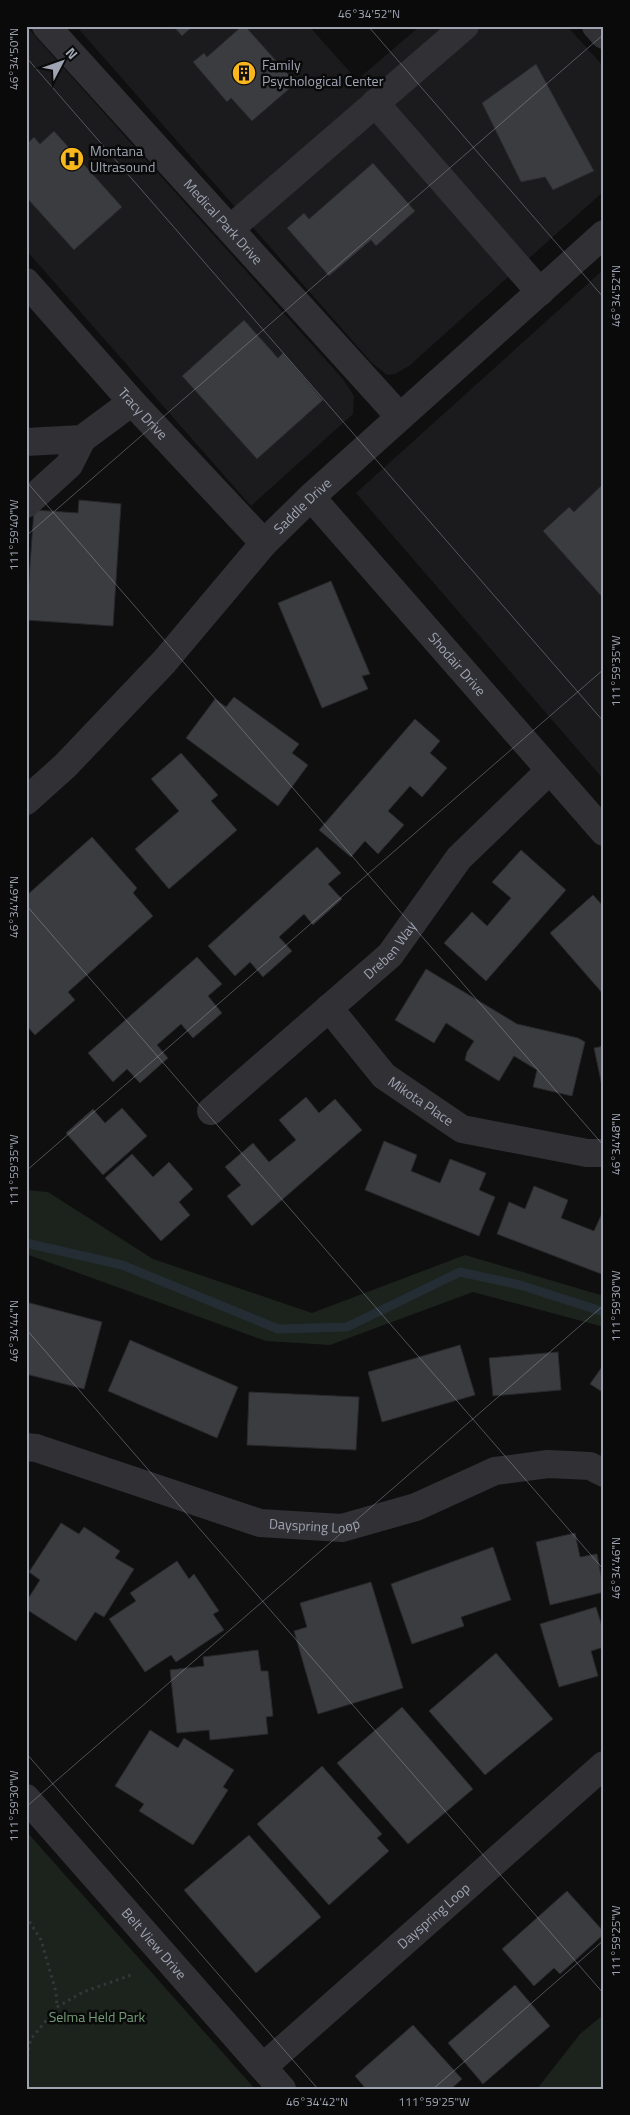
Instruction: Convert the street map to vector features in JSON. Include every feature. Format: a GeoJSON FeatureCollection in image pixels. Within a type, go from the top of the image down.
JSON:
{"type":"FeatureCollection","features":[{"type":"Feature","properties":{"kind":"street","name":"Medical Park Drive"},"geometry":{"type":"LineString","coordinates":[[46,26],[400,417]]}},
{"type":"Feature","properties":{"kind":"street"},"geometry":{"type":"LineString","coordinates":[[230,229],[464,26]]}},
{"type":"Feature","properties":{"kind":"street"},"geometry":{"type":"LineString","coordinates":[[596,26],[604,36]]}},
{"type":"Feature","properties":{"kind":"street"},"geometry":{"type":"LineString","coordinates":[[375,103],[540,292]]}},
{"type":"Feature","properties":{"kind":"street","name":"Saddle Drive"},"geometry":{"type":"LineString","coordinates":[[26,801],[66,766],[164,662],[264,543],[312,496],[604,234]]}},
{"type":"Feature","properties":{"kind":"street","name":"Tracy Drive"},"geometry":{"type":"LineString","coordinates":[[26,282],[132,402],[264,543]]}},
{"type":"Feature","properties":{"kind":"street"},"geometry":{"type":"LineString","coordinates":[[26,504],[69,466],[82,439],[132,402]]}},
{"type":"Feature","properties":{"kind":"street"},"geometry":{"type":"LineString","coordinates":[[26,442],[82,439]]}},
{"type":"Feature","properties":{"kind":"street","name":"Shodair Drive"},"geometry":{"type":"LineString","coordinates":[[312,496],[549,771],[604,832]]}},
{"type":"Feature","properties":{"kind":"street","name":"Dreben Way"},"geometry":{"type":"LineString","coordinates":[[211,1111],[390,955],[459,858],[549,771]]}},
{"type":"Feature","properties":{"kind":"street","name":"Mikota Place"},"geometry":{"type":"LineString","coordinates":[[329,1008],[384,1076],[462,1129],[587,1153],[604,1153]]}},
{"type":"Feature","properties":{"kind":"street","name":"Dayspring Loop"},"geometry":{"type":"LineString","coordinates":[[26,1447],[36,1448],[260,1523],[342,1528],[416,1507],[495,1471],[548,1464],[590,1466],[604,1473]]}},
{"type":"Feature","properties":{"kind":"street","name":"Dayspring Loop"},"geometry":{"type":"LineString","coordinates":[[263,2067],[604,1765]]}},
{"type":"Feature","properties":{"kind":"street","name":"Belt View Drive"},"geometry":{"type":"LineString","coordinates":[[26,1798],[282,2089]]}},
{"type":"Feature","properties":{"kind":"path"},"geometry":{"type":"LineString","coordinates":[[26,1916],[41,1940],[56,1992],[57,2006]]}},
{"type":"Feature","properties":{"kind":"path"},"geometry":{"type":"LineString","coordinates":[[26,2056],[32,2040],[57,2006],[84,1992],[131,1975]]}},
{"type":"Feature","properties":{"kind":"shaded area"},"geometry":{"type":"Polygon","coordinates":[[[26,26],[342,378],[354,396],[353,414],[251,506],[26,250],[26,26]]]}},
{"type":"Feature","properties":{"kind":"shaded area"},"geometry":{"type":"Polygon","coordinates":[[[76,26],[309,26],[357,80],[420,26],[567,26],[604,67],[604,191],[409,366],[395,374],[387,375],[372,363],[76,26]]]}},
{"type":"Feature","properties":{"kind":"shaded area"},"geometry":{"type":"Polygon","coordinates":[[[604,269],[604,780],[356,493],[604,269]]]}},
{"type":"Feature","properties":{"kind":"green space"},"geometry":{"type":"Polygon","coordinates":[[[26,1190],[48,1192],[153,1259],[312,1313],[465,1255],[604,1296],[604,1327],[473,1292],[330,1345],[266,1341],[26,1254],[26,1190]]]}},
{"type":"Feature","properties":{"kind":"green space","name":"Selma Held Park"},"geometry":{"type":"Polygon","coordinates":[[[26,1831],[255,2089],[26,2089],[26,1831]]]}},
{"type":"Feature","properties":{"kind":"green space"},"geometry":{"type":"Polygon","coordinates":[[[604,2014],[604,2089],[537,2089],[580,2034],[604,2014]]]}},
{"type":"Feature","properties":{"kind":"building"},"geometry":{"type":"Polygon","coordinates":[[[173,26],[193,26],[182,36],[173,26]]]}},
{"type":"Feature","properties":{"kind":"building","name":"Family Psychological Center"},"geometry":{"type":"Polygon","coordinates":[[[242,26],[245,26],[296,83],[252,121],[231,98],[227,102],[193,62],[204,53],[207,57],[242,26]]]}},
{"type":"Feature","properties":{"kind":"building"},"geometry":{"type":"Polygon","coordinates":[[[536,64],[594,171],[553,190],[545,177],[521,182],[482,103],[536,64]]]}},
{"type":"Feature","properties":{"kind":"building"},"geometry":{"type":"Polygon","coordinates":[[[54,131],[122,207],[74,250],[26,197],[26,145],[34,137],[40,144],[54,131]]]}},
{"type":"Feature","properties":{"kind":"building"},"geometry":{"type":"Polygon","coordinates":[[[373,163],[415,211],[376,246],[371,240],[329,276],[287,228],[304,213],[309,219],[373,163]]]}},
{"type":"Feature","properties":{"kind":"building"},"geometry":{"type":"Polygon","coordinates":[[[244,320],[278,358],[283,353],[323,400],[257,459],[182,376],[244,320]]]}},
{"type":"Feature","properties":{"kind":"building"},"geometry":{"type":"Polygon","coordinates":[[[604,483],[604,599],[543,531],[569,507],[574,512],[604,483]]]}},
{"type":"Feature","properties":{"kind":"building"},"geometry":{"type":"Polygon","coordinates":[[[79,500],[121,504],[113,626],[26,620],[34,510],[78,513],[79,500]]]}},
{"type":"Feature","properties":{"kind":"building"},"geometry":{"type":"Polygon","coordinates":[[[331,581],[370,674],[362,676],[368,689],[322,708],[278,603],[331,581]]]}},
{"type":"Feature","properties":{"kind":"building"},"geometry":{"type":"Polygon","coordinates":[[[234,697],[299,744],[292,753],[308,765],[278,806],[186,738],[215,699],[226,707],[234,697]]]}},
{"type":"Feature","properties":{"kind":"building"},"geometry":{"type":"Polygon","coordinates":[[[415,719],[440,741],[430,753],[447,768],[422,797],[410,786],[388,811],[404,825],[378,854],[365,841],[351,857],[319,830],[415,719]]]}},
{"type":"Feature","properties":{"kind":"building"},"geometry":{"type":"Polygon","coordinates":[[[181,753],[218,795],[211,801],[237,830],[169,889],[135,849],[179,811],[151,779],[181,753]]]}},
{"type":"Feature","properties":{"kind":"building"},"geometry":{"type":"Polygon","coordinates":[[[92,837],[137,888],[133,893],[153,916],[68,992],[75,1000],[35,1035],[26,1025],[26,896],[92,837]]]}},
{"type":"Feature","properties":{"kind":"building"},"geometry":{"type":"Polygon","coordinates":[[[317,847],[341,873],[328,884],[342,899],[313,925],[304,914],[279,937],[292,951],[263,977],[250,962],[235,976],[208,946],[317,847]]]}},
{"type":"Feature","properties":{"kind":"building"},"geometry":{"type":"Polygon","coordinates":[[[521,850],[566,890],[486,981],[444,943],[472,912],[487,926],[511,898],[492,882],[521,850]]]}},
{"type":"Feature","properties":{"kind":"building"},"geometry":{"type":"Polygon","coordinates":[[[593,895],[604,907],[604,995],[550,933],[593,895]]]}},
{"type":"Feature","properties":{"kind":"building"},"geometry":{"type":"Polygon","coordinates":[[[197,957],[222,984],[208,996],[222,1013],[193,1038],[181,1024],[157,1045],[168,1058],[140,1083],[127,1069],[113,1082],[88,1053],[197,957]]]}},
{"type":"Feature","properties":{"kind":"building"},"geometry":{"type":"Polygon","coordinates":[[[426,969],[517,1024],[578,1038],[585,1042],[572,1096],[533,1087],[537,1070],[514,1056],[499,1081],[465,1060],[467,1052],[474,1041],[446,1023],[434,1043],[395,1020],[426,969]]]}},
{"type":"Feature","properties":{"kind":"building"},"geometry":{"type":"Polygon","coordinates":[[[604,1046],[604,1095],[594,1048],[604,1046]]]}},
{"type":"Feature","properties":{"kind":"building"},"geometry":{"type":"Polygon","coordinates":[[[306,1097],[319,1113],[335,1099],[362,1130],[252,1226],[227,1196],[241,1185],[225,1167],[253,1143],[269,1162],[296,1140],[279,1120],[306,1097]]]}},
{"type":"Feature","properties":{"kind":"building"},"geometry":{"type":"Polygon","coordinates":[[[122,1108],[147,1136],[103,1175],[66,1133],[93,1109],[105,1123],[122,1108]]]}},
{"type":"Feature","properties":{"kind":"building"},"geometry":{"type":"Polygon","coordinates":[[[384,1141],[417,1155],[411,1171],[440,1183],[450,1159],[486,1173],[479,1190],[495,1197],[479,1236],[365,1190],[384,1141]]]}},
{"type":"Feature","properties":{"kind":"building"},"geometry":{"type":"Polygon","coordinates":[[[132,1154],[153,1177],[169,1162],[193,1189],[179,1202],[190,1215],[161,1241],[105,1178],[132,1154]]]}},
{"type":"Feature","properties":{"kind":"building"},"geometry":{"type":"Polygon","coordinates":[[[534,1186],[568,1200],[561,1218],[594,1231],[604,1209],[604,1275],[497,1234],[509,1202],[525,1209],[534,1186]]]}},
{"type":"Feature","properties":{"kind":"building"},"geometry":{"type":"Polygon","coordinates":[[[26,1302],[102,1322],[84,1389],[26,1374],[26,1302]]]}},
{"type":"Feature","properties":{"kind":"building"},"geometry":{"type":"Polygon","coordinates":[[[130,1340],[238,1387],[217,1438],[108,1391],[130,1340]]]}},
{"type":"Feature","properties":{"kind":"building"},"geometry":{"type":"Polygon","coordinates":[[[460,1345],[475,1395],[382,1422],[368,1372],[460,1345]]]}},
{"type":"Feature","properties":{"kind":"building"},"geometry":{"type":"Polygon","coordinates":[[[558,1352],[561,1390],[493,1396],[489,1358],[558,1352]]]}},
{"type":"Feature","properties":{"kind":"building"},"geometry":{"type":"Polygon","coordinates":[[[604,1364],[604,1393],[590,1384],[604,1364]]]}},
{"type":"Feature","properties":{"kind":"building"},"geometry":{"type":"Polygon","coordinates":[[[249,1392],[359,1397],[356,1450],[247,1445],[249,1392]]]}},
{"type":"Feature","properties":{"kind":"building"},"geometry":{"type":"Polygon","coordinates":[[[61,1523],[79,1534],[84,1527],[120,1551],[115,1558],[134,1569],[104,1617],[95,1612],[76,1641],[26,1609],[26,1602],[40,1580],[29,1572],[61,1523]]]}},
{"type":"Feature","properties":{"kind":"building"},"geometry":{"type":"Polygon","coordinates":[[[575,1533],[580,1557],[597,1554],[604,1592],[550,1605],[536,1542],[575,1533]]]}},
{"type":"Feature","properties":{"kind":"building"},"geometry":{"type":"Polygon","coordinates":[[[493,1547],[511,1600],[461,1617],[464,1626],[412,1644],[391,1584],[493,1547]]]}},
{"type":"Feature","properties":{"kind":"building"},"geometry":{"type":"Polygon","coordinates":[[[177,1561],[189,1579],[194,1574],[219,1611],[213,1614],[224,1630],[176,1662],[171,1655],[145,1672],[109,1619],[136,1601],[130,1593],[177,1561]]]}},
{"type":"Feature","properties":{"kind":"building"},"geometry":{"type":"Polygon","coordinates":[[[371,1582],[403,1688],[318,1714],[294,1631],[307,1627],[300,1603],[371,1582]]]}},
{"type":"Feature","properties":{"kind":"building"},"geometry":{"type":"Polygon","coordinates":[[[596,1607],[604,1633],[604,1647],[591,1651],[598,1676],[559,1687],[540,1624],[596,1607]]]}},
{"type":"Feature","properties":{"kind":"building"},"geometry":{"type":"Polygon","coordinates":[[[258,1650],[261,1671],[268,1671],[273,1716],[266,1717],[268,1734],[210,1740],[209,1730],[177,1733],[170,1670],[204,1666],[203,1657],[258,1650]]]}},
{"type":"Feature","properties":{"kind":"building"},"geometry":{"type":"Polygon","coordinates":[[[496,1653],[553,1719],[485,1775],[429,1711],[496,1653]]]}},
{"type":"Feature","properties":{"kind":"building"},"geometry":{"type":"Polygon","coordinates":[[[402,1707],[473,1789],[408,1844],[337,1763],[402,1707]]]}},
{"type":"Feature","properties":{"kind":"building"},"geometry":{"type":"Polygon","coordinates":[[[150,1730],[178,1748],[184,1738],[234,1770],[223,1787],[228,1790],[193,1845],[139,1811],[144,1804],[115,1786],[150,1730]]]}},
{"type":"Feature","properties":{"kind":"building"},"geometry":{"type":"Polygon","coordinates":[[[322,1766],[382,1834],[377,1838],[389,1851],[329,1905],[257,1824],[322,1766]]]}},
{"type":"Feature","properties":{"kind":"building"},"geometry":{"type":"Polygon","coordinates":[[[249,1835],[321,1917],[256,1973],[184,1890],[249,1835]]]}},
{"type":"Feature","properties":{"kind":"building"},"geometry":{"type":"Polygon","coordinates":[[[567,1891],[604,1934],[560,1974],[554,1968],[534,1986],[502,1949],[567,1891]]]}},
{"type":"Feature","properties":{"kind":"building"},"geometry":{"type":"Polygon","coordinates":[[[515,1985],[550,2026],[483,2084],[448,2043],[515,1985]]]}},
{"type":"Feature","properties":{"kind":"building"},"geometry":{"type":"Polygon","coordinates":[[[413,2025],[462,2079],[451,2089],[366,2089],[355,2076],[413,2025]]]}},
{"type":"Feature","properties":{"kind":"waterway"},"geometry":{"type":"LineString","coordinates":[[26,1243],[122,1265],[278,1329],[347,1327],[460,1272],[520,1285],[604,1312]]}},
{"type":"Feature","properties":{"kind":"place","name":"Family Psychological Center"},"geometry":{"type":"Point","coordinates":[244,73]}},
{"type":"Feature","properties":{"kind":"place","name":"Montana Ultrasound"},"geometry":{"type":"Point","coordinates":[72,159]}}]}
